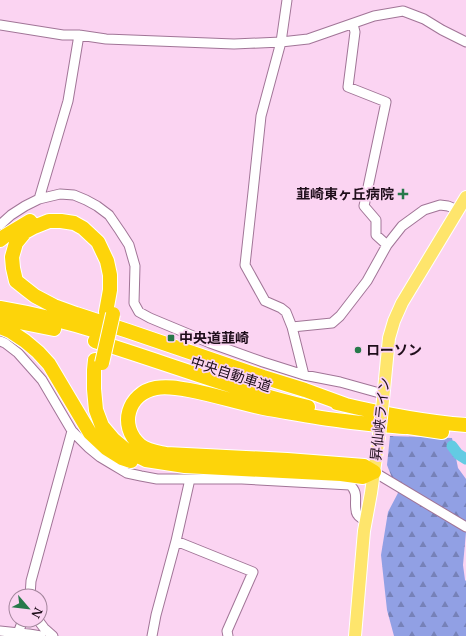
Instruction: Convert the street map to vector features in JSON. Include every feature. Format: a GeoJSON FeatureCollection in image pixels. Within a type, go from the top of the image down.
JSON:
{"type":"FeatureCollection","features":[{"type":"Feature","properties":{"kind":"highway"},"geometry":{"type":"LineString","coordinates":[[0,240],[32,220],[52,214],[71,216],[85,222],[95,229],[108,245],[112,256],[116,275],[117,293],[109,313]]}},
{"type":"Feature","properties":{"kind":"highway"},"geometry":{"type":"LineString","coordinates":[[287,466],[171,460],[148,456],[132,448],[117,434],[108,422],[102,405],[99,361],[109,313],[110,275],[107,261],[98,242],[83,228],[74,223],[61,221],[49,221],[25,232],[16,243],[12,257],[13,268],[16,281],[35,296],[54,306],[346,405]]}},
{"type":"Feature","properties":{"kind":"highway","name":"中央自動車道"},"geometry":{"type":"LineString","coordinates":[[0,308],[42,316],[90,329],[278,389],[346,405],[466,426]]}},
{"type":"Feature","properties":{"kind":"highway","name":"中央自動車道"},"geometry":{"type":"LineString","coordinates":[[0,318],[56,329],[88,338],[234,387],[275,399],[343,415],[404,427],[466,435]]}},
{"type":"Feature","properties":{"kind":"highway"},"geometry":{"type":"LineString","coordinates":[[0,327],[26,341],[38,352],[48,364],[90,433],[106,448],[122,458],[149,468],[189,470],[287,466]]}},
{"type":"Feature","properties":{"kind":"highway"},"geometry":{"type":"LineString","coordinates":[[374,472],[363,477],[287,466],[149,451],[140,445],[132,435],[127,420],[130,408],[135,399],[145,392],[156,388],[170,387],[202,392],[298,414],[343,421],[404,427]]}},
{"type":"Feature","properties":{"kind":"main road","name":"昇仙峡ライン"},"geometry":{"type":"LineString","coordinates":[[355,636],[366,519],[379,436],[389,338],[394,321],[402,303],[466,197]]}},
{"type":"Feature","properties":{"kind":"street"},"geometry":{"type":"LineString","coordinates":[[287,0],[281,42],[261,116],[245,265],[265,301],[281,308],[286,312],[292,326],[304,375]]}},
{"type":"Feature","properties":{"kind":"street"},"geometry":{"type":"LineString","coordinates":[[0,25],[63,36],[79,35],[106,39],[234,44],[308,39],[374,16],[403,12],[424,19],[466,42]]}},
{"type":"Feature","properties":{"kind":"street"},"geometry":{"type":"LineString","coordinates":[[353,24],[355,32],[348,87],[386,102],[364,206],[376,220],[376,235],[387,245]]}},
{"type":"Feature","properties":{"kind":"street"},"geometry":{"type":"LineString","coordinates":[[39,199],[68,101],[79,35]]}},
{"type":"Feature","properties":{"kind":"street"},"geometry":{"type":"LineString","coordinates":[[0,225],[11,215],[39,199],[60,194],[74,195],[86,200],[109,215],[129,245],[135,266],[134,303],[139,312],[210,343],[263,362],[304,375],[340,382],[383,397]]}},
{"type":"Feature","properties":{"kind":"street"},"geometry":{"type":"LineString","coordinates":[[292,326],[332,323],[340,316],[367,281],[387,245],[402,226],[424,210],[440,205],[458,210]]}},
{"type":"Feature","properties":{"kind":"street"},"geometry":{"type":"LineString","coordinates":[[0,341],[11,347],[34,370],[42,380],[72,431],[100,457],[127,472],[157,479],[242,480],[350,485],[356,492],[357,514],[360,518],[366,519]]}},
{"type":"Feature","properties":{"kind":"street"},"geometry":{"type":"LineString","coordinates":[[31,588],[31,581],[72,431]]}},
{"type":"Feature","properties":{"kind":"street"},"geometry":{"type":"LineString","coordinates":[[374,472],[466,527]]}},
{"type":"Feature","properties":{"kind":"street"},"geometry":{"type":"LineString","coordinates":[[152,636],[190,479]]}},
{"type":"Feature","properties":{"kind":"street"},"geometry":{"type":"LineString","coordinates":[[176,541],[253,572],[227,631],[228,636]]}},
{"type":"Feature","properties":{"kind":"street"},"geometry":{"type":"LineString","coordinates":[[18,632],[20,628]]}},
{"type":"Feature","properties":{"kind":"street"},"geometry":{"type":"LineString","coordinates":[[44,628],[53,636]]}},
{"type":"Feature","properties":{"kind":"street"},"geometry":{"type":"LineString","coordinates":[[0,631],[41,636]]}},
{"type":"Feature","properties":{"kind":"green space"},"geometry":{"type":"Polygon","coordinates":[[[390,436],[452,438],[458,468],[466,479],[466,532],[463,565],[466,581],[466,636],[394,636],[387,610],[381,555],[388,512],[398,493],[387,465],[390,436]]]}},
{"type":"Feature","properties":{"kind":"waterway"},"geometry":{"type":"LineString","coordinates":[[452,446],[458,454],[466,459]]}},
{"type":"Feature","properties":{"kind":"place","name":"韮崎東ヶ丘病院"},"geometry":{"type":"Point","coordinates":[403,194]}},
{"type":"Feature","properties":{"kind":"place","name":"中央道韮崎"},"geometry":{"type":"Point","coordinates":[171,338]}},
{"type":"Feature","properties":{"kind":"place","name":"ローソン"},"geometry":{"type":"Point","coordinates":[358,350]}}]}
